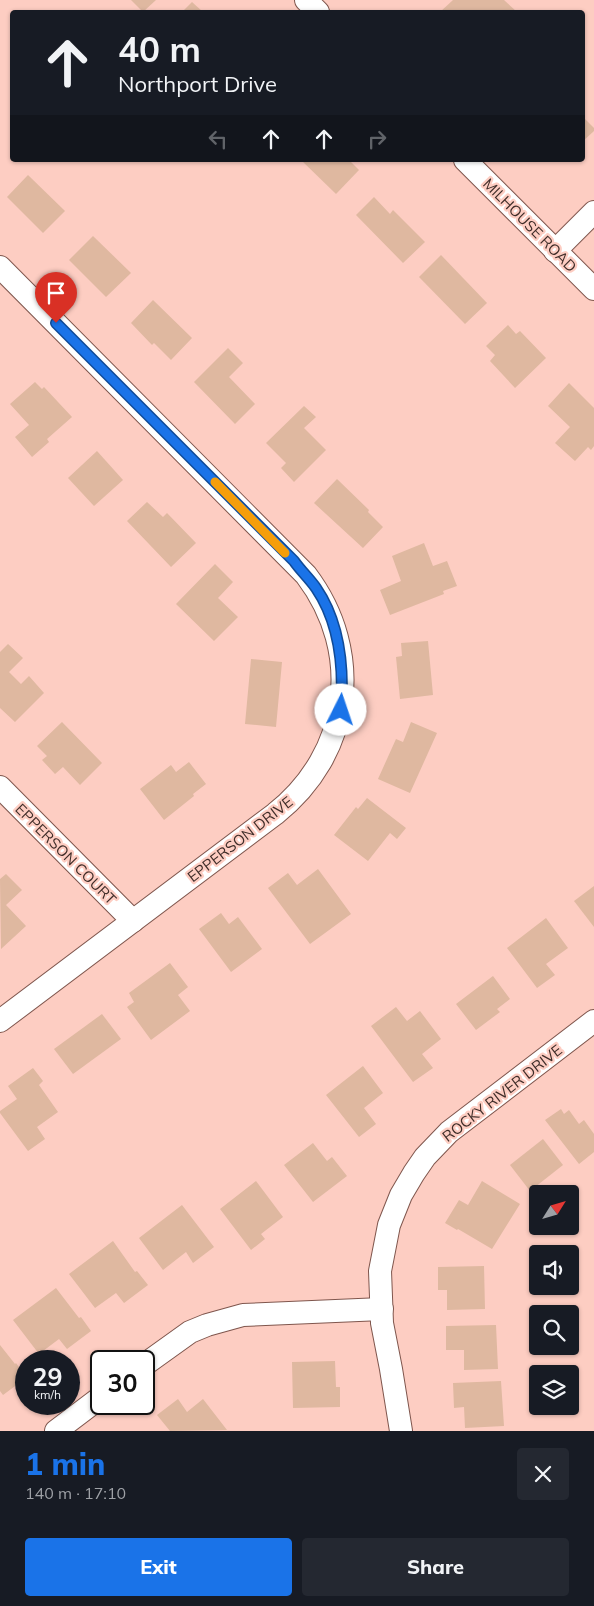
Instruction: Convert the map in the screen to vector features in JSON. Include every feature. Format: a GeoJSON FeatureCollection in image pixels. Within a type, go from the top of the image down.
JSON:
{"type":"FeatureCollection","features":[{"type":"Feature","properties":{"kind":"street"},"geometry":{"type":"LineString","coordinates":[[306,0],[316,10]]}},
{"type":"Feature","properties":{"kind":"street","name":"MILHOUSE ROAD"},"geometry":{"type":"LineString","coordinates":[[467,162],[594,289]]}},
{"type":"Feature","properties":{"kind":"street"},"geometry":{"type":"LineString","coordinates":[[556,251],[594,212]]}},
{"type":"Feature","properties":{"kind":"street","name":"EPPERSON DRIVE"},"geometry":{"type":"LineString","coordinates":[[0,267],[294,561],[313,584],[328,610],[338,642],[343,676],[341,710],[331,742],[321,763],[301,791],[285,806],[0,1021]]}},
{"type":"Feature","properties":{"kind":"street","name":"EPPERSON COURT"},"geometry":{"type":"LineString","coordinates":[[0,787],[133,921]]}},
{"type":"Feature","properties":{"kind":"street","name":"ROCKY RIVER DRIVE"},"geometry":{"type":"LineString","coordinates":[[401,1431],[382,1323],[380,1270],[389,1225],[400,1195],[425,1157],[449,1132],[594,1022]]}},
{"type":"Feature","properties":{"kind":"street"},"geometry":{"type":"LineString","coordinates":[[155,1357],[190,1332],[207,1325],[251,1314],[382,1309]]}},
{"type":"Feature","properties":{"kind":"street"},"geometry":{"type":"LineString","coordinates":[[56,1431],[90,1405]]}},
{"type":"Feature","properties":{"kind":"building"},"geometry":{"type":"Polygon","coordinates":[[[131,0],[156,0],[145,10],[141,10],[131,0]]]}},
{"type":"Feature","properties":{"kind":"building"},"geometry":{"type":"Polygon","coordinates":[[[453,0],[504,0],[515,10],[442,10],[453,0]]]}},
{"type":"Feature","properties":{"kind":"building"},"geometry":{"type":"Polygon","coordinates":[[[192,2],[201,10],[184,10],[192,2]]]}},
{"type":"Feature","properties":{"kind":"building"},"geometry":{"type":"Polygon","coordinates":[[[585,119],[594,128],[594,131],[585,139],[585,119]]]}},
{"type":"Feature","properties":{"kind":"building"},"geometry":{"type":"Polygon","coordinates":[[[303,162],[351,162],[359,170],[336,194],[303,162]]]}},
{"type":"Feature","properties":{"kind":"building"},"geometry":{"type":"Polygon","coordinates":[[[28,175],[65,211],[43,233],[7,197],[28,175]]]}},
{"type":"Feature","properties":{"kind":"building"},"geometry":{"type":"Polygon","coordinates":[[[374,197],[390,214],[393,210],[425,242],[403,263],[356,215],[374,197]]]}},
{"type":"Feature","properties":{"kind":"building"},"geometry":{"type":"Polygon","coordinates":[[[93,236],[131,273],[106,297],[69,260],[93,236]]]}},
{"type":"Feature","properties":{"kind":"building"},"geometry":{"type":"Polygon","coordinates":[[[441,255],[487,303],[465,324],[419,277],[441,255]]]}},
{"type":"Feature","properties":{"kind":"building"},"geometry":{"type":"Polygon","coordinates":[[[153,300],[192,338],[171,360],[154,343],[152,345],[131,323],[153,300]]]}},
{"type":"Feature","properties":{"kind":"building"},"geometry":{"type":"Polygon","coordinates":[[[508,325],[516,334],[520,331],[546,358],[515,388],[490,361],[495,355],[486,346],[508,325]]]}},
{"type":"Feature","properties":{"kind":"building"},"geometry":{"type":"Polygon","coordinates":[[[228,348],[243,363],[229,377],[255,404],[235,424],[194,382],[228,348]]]}},
{"type":"Feature","properties":{"kind":"building"},"geometry":{"type":"Polygon","coordinates":[[[35,382],[42,389],[44,387],[72,417],[47,439],[49,442],[32,457],[15,437],[29,425],[10,404],[35,382]]]}},
{"type":"Feature","properties":{"kind":"building"},"geometry":{"type":"Polygon","coordinates":[[[569,383],[594,408],[594,446],[591,450],[588,447],[575,461],[555,443],[570,427],[548,406],[569,383]]]}},
{"type":"Feature","properties":{"kind":"building"},"geometry":{"type":"Polygon","coordinates":[[[304,406],[316,417],[304,428],[326,450],[294,482],[281,468],[286,463],[266,443],[304,406]]]}},
{"type":"Feature","properties":{"kind":"building"},"geometry":{"type":"Polygon","coordinates":[[[97,451],[123,480],[94,506],[68,478],[97,451]]]}},
{"type":"Feature","properties":{"kind":"building"},"geometry":{"type":"Polygon","coordinates":[[[337,479],[369,510],[368,512],[383,527],[363,548],[314,503],[337,479]]]}},
{"type":"Feature","properties":{"kind":"building"},"geometry":{"type":"Polygon","coordinates":[[[147,502],[163,517],[167,513],[196,543],[171,567],[127,521],[147,502]]]}},
{"type":"Feature","properties":{"kind":"building"},"geometry":{"type":"Polygon","coordinates":[[[424,543],[433,566],[447,561],[457,586],[443,591],[444,594],[390,615],[380,590],[401,581],[392,556],[424,543]]]}},
{"type":"Feature","properties":{"kind":"building"},"geometry":{"type":"Polygon","coordinates":[[[215,564],[233,582],[218,598],[238,617],[214,641],[176,604],[215,564]]]}},
{"type":"Feature","properties":{"kind":"building"},"geometry":{"type":"Polygon","coordinates":[[[428,641],[433,695],[400,699],[396,657],[402,656],[401,643],[428,641]]]}},
{"type":"Feature","properties":{"kind":"building"},"geometry":{"type":"Polygon","coordinates":[[[8,644],[23,658],[9,672],[21,684],[29,676],[44,693],[15,722],[0,708],[0,652],[8,644]]]}},
{"type":"Feature","properties":{"kind":"building"},"geometry":{"type":"Polygon","coordinates":[[[251,659],[282,662],[276,727],[245,724],[251,659]]]}},
{"type":"Feature","properties":{"kind":"building"},"geometry":{"type":"Polygon","coordinates":[[[62,722],[102,763],[80,785],[63,767],[55,774],[42,760],[47,756],[37,746],[62,722]]]}},
{"type":"Feature","properties":{"kind":"building"},"geometry":{"type":"Polygon","coordinates":[[[411,722],[437,733],[410,793],[378,779],[396,739],[403,742],[411,722]]]}},
{"type":"Feature","properties":{"kind":"building"},"geometry":{"type":"Polygon","coordinates":[[[189,762],[206,784],[164,820],[140,789],[171,765],[176,772],[189,762]]]}},
{"type":"Feature","properties":{"kind":"building"},"geometry":{"type":"Polygon","coordinates":[[[367,798],[406,828],[397,839],[390,833],[368,861],[334,835],[356,807],[358,809],[367,798]]]}},
{"type":"Feature","properties":{"kind":"building"},"geometry":{"type":"Polygon","coordinates":[[[318,869],[351,914],[310,944],[268,888],[288,873],[297,885],[318,869]]]}},
{"type":"Feature","properties":{"kind":"building"},"geometry":{"type":"Polygon","coordinates":[[[6,874],[22,890],[6,905],[26,926],[1,949],[0,879],[6,874]]]}},
{"type":"Feature","properties":{"kind":"building"},"geometry":{"type":"Polygon","coordinates":[[[594,886],[594,927],[574,901],[594,886]]]}},
{"type":"Feature","properties":{"kind":"building"},"geometry":{"type":"Polygon","coordinates":[[[221,913],[229,924],[238,917],[262,949],[231,972],[199,929],[221,913]]]}},
{"type":"Feature","properties":{"kind":"building"},"geometry":{"type":"Polygon","coordinates":[[[546,918],[568,948],[546,964],[555,975],[537,988],[507,948],[546,918]]]}},
{"type":"Feature","properties":{"kind":"building"},"geometry":{"type":"Polygon","coordinates":[[[170,963],[188,987],[178,995],[190,1011],[151,1040],[127,1007],[134,1002],[129,993],[170,963]]]}},
{"type":"Feature","properties":{"kind":"building"},"geometry":{"type":"Polygon","coordinates":[[[493,976],[510,999],[497,1009],[500,1012],[476,1030],[456,1004],[493,976]]]}},
{"type":"Feature","properties":{"kind":"building"},"geometry":{"type":"Polygon","coordinates":[[[396,1007],[407,1021],[420,1011],[441,1039],[422,1054],[433,1068],[413,1082],[371,1026],[396,1007]]]}},
{"type":"Feature","properties":{"kind":"building"},"geometry":{"type":"Polygon","coordinates":[[[102,1014],[121,1039],[73,1074],[54,1049],[102,1014]]]}},
{"type":"Feature","properties":{"kind":"building"},"geometry":{"type":"Polygon","coordinates":[[[363,1066],[383,1093],[364,1108],[376,1124],[359,1137],[326,1095],[363,1066]]]}},
{"type":"Feature","properties":{"kind":"building"},"geometry":{"type":"Polygon","coordinates":[[[33,1068],[43,1081],[39,1085],[58,1112],[37,1127],[45,1139],[28,1151],[0,1111],[17,1099],[8,1086],[33,1068]]]}},
{"type":"Feature","properties":{"kind":"building"},"geometry":{"type":"Polygon","coordinates":[[[561,1109],[564,1114],[569,1110],[579,1124],[584,1120],[594,1134],[594,1152],[579,1164],[545,1120],[561,1109]]]}},
{"type":"Feature","properties":{"kind":"building"},"geometry":{"type":"Polygon","coordinates":[[[543,1139],[563,1165],[538,1185],[529,1185],[529,1190],[510,1165],[543,1139]]]}},
{"type":"Feature","properties":{"kind":"building"},"geometry":{"type":"Polygon","coordinates":[[[313,1143],[327,1161],[332,1157],[347,1176],[313,1202],[284,1165],[313,1143]]]}},
{"type":"Feature","properties":{"kind":"building"},"geometry":{"type":"Polygon","coordinates":[[[256,1181],[283,1217],[261,1234],[265,1239],[251,1250],[220,1209],[256,1181]]]}},
{"type":"Feature","properties":{"kind":"building"},"geometry":{"type":"Polygon","coordinates":[[[482,1181],[520,1204],[492,1249],[445,1223],[459,1200],[468,1205],[482,1181]]]}},
{"type":"Feature","properties":{"kind":"building"},"geometry":{"type":"Polygon","coordinates":[[[182,1205],[214,1247],[193,1263],[186,1252],[163,1270],[139,1238],[182,1205]]]}},
{"type":"Feature","properties":{"kind":"building"},"geometry":{"type":"Polygon","coordinates":[[[113,1241],[135,1272],[137,1271],[148,1285],[124,1303],[116,1293],[95,1308],[69,1274],[113,1241]]]}},
{"type":"Feature","properties":{"kind":"building"},"geometry":{"type":"Polygon","coordinates":[[[484,1266],[485,1309],[447,1310],[447,1290],[438,1290],[438,1267],[484,1266]]]}},
{"type":"Feature","properties":{"kind":"building"},"geometry":{"type":"Polygon","coordinates":[[[56,1288],[91,1331],[67,1349],[59,1339],[44,1350],[36,1350],[13,1320],[56,1288]]]}},
{"type":"Feature","properties":{"kind":"building"},"geometry":{"type":"Polygon","coordinates":[[[496,1325],[498,1369],[464,1370],[464,1350],[446,1350],[446,1326],[496,1325]]]}},
{"type":"Feature","properties":{"kind":"building"},"geometry":{"type":"Polygon","coordinates":[[[0,1345],[15,1364],[15,1386],[3,1395],[0,1391],[0,1345]]]}},
{"type":"Feature","properties":{"kind":"building"},"geometry":{"type":"Polygon","coordinates":[[[335,1361],[336,1387],[340,1387],[340,1407],[293,1408],[292,1362],[335,1361]]]}},
{"type":"Feature","properties":{"kind":"building"},"geometry":{"type":"Polygon","coordinates":[[[501,1381],[504,1426],[465,1428],[464,1407],[454,1408],[453,1383],[501,1381]]]}},
{"type":"Feature","properties":{"kind":"building"},"geometry":{"type":"Polygon","coordinates":[[[178,1399],[187,1412],[203,1399],[227,1430],[170,1431],[157,1415],[178,1399]]]}},
{"type":"Feature","properties":{"kind":"slow traffic"},"geometry":{"type":"LineString","coordinates":[[215,482],[285,553]]}},
{"type":"Feature","properties":{"kind":"route"},"geometry":{"type":"LineString","coordinates":[[56,323],[306,575],[328,610],[338,642],[343,676],[341,710]]}}]}
